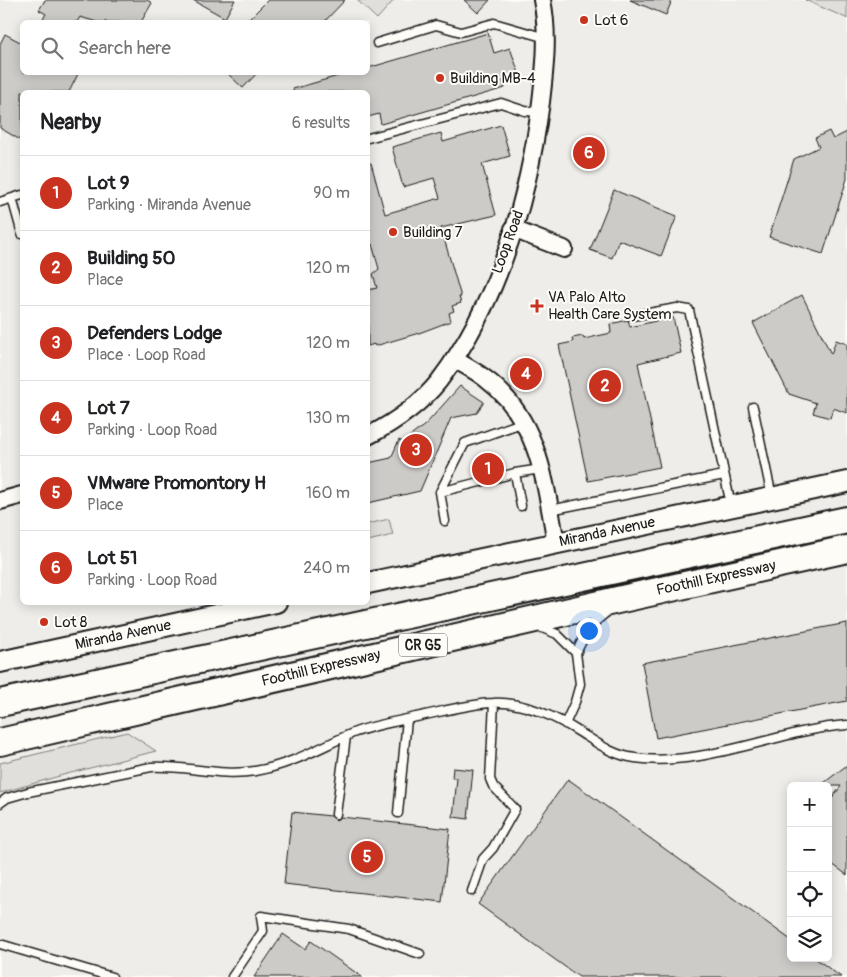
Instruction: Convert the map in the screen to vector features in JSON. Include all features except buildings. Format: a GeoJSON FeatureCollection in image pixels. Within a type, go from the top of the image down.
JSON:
{"type":"FeatureCollection","features":[{"type":"Feature","properties":{"kind":"highway","name":"Foothill Expressway"},"geometry":{"type":"LineString","coordinates":[[0,703],[847,520]]}},
{"type":"Feature","properties":{"kind":"highway","name":"Foothill Expressway"},"geometry":{"type":"LineString","coordinates":[[0,742],[847,549]]}},
{"type":"Feature","properties":{"kind":"street","name":"Loop Road"},"geometry":{"type":"LineString","coordinates":[[370,435],[412,409],[438,382],[483,307],[513,229],[529,172],[540,112],[545,66],[546,38],[542,0]]}},
{"type":"Feature","properties":{"kind":"street"},"geometry":{"type":"LineString","coordinates":[[513,229],[564,249]]}},
{"type":"Feature","properties":{"kind":"street"},"geometry":{"type":"LineString","coordinates":[[454,358],[487,379],[508,400],[524,422],[536,446],[556,543]]}},
{"type":"Feature","properties":{"kind":"street","name":"Miranda Avenue"},"geometry":{"type":"LineString","coordinates":[[370,583],[847,482]]}},
{"type":"Feature","properties":{"kind":"street"},"geometry":{"type":"LineString","coordinates":[[0,501],[20,496]]}},
{"type":"Feature","properties":{"kind":"street","name":"Miranda Avenue"},"geometry":{"type":"LineString","coordinates":[[0,662],[262,605]]}},
{"type":"Feature","properties":{"kind":"lane"},"geometry":{"type":"LineString","coordinates":[[377,43],[436,25],[461,32],[494,23],[546,38]]}},
{"type":"Feature","properties":{"kind":"lane"},"geometry":{"type":"LineString","coordinates":[[370,137],[502,103],[525,111],[540,112]]}},
{"type":"Feature","properties":{"kind":"lane"},"geometry":{"type":"LineString","coordinates":[[0,202],[20,196]]}},
{"type":"Feature","properties":{"kind":"lane"},"geometry":{"type":"LineString","coordinates":[[12,198],[20,227]]}},
{"type":"Feature","properties":{"kind":"lane"},"geometry":{"type":"LineString","coordinates":[[632,316],[677,308],[689,310],[731,507]]}},
{"type":"Feature","properties":{"kind":"lane"},"geometry":{"type":"LineString","coordinates":[[753,407],[772,498]]}},
{"type":"Feature","properties":{"kind":"lane"},"geometry":{"type":"LineString","coordinates":[[445,522],[440,492],[465,443],[524,422]]}},
{"type":"Feature","properties":{"kind":"lane"},"geometry":{"type":"LineString","coordinates":[[440,492],[515,473],[541,469]]}},
{"type":"Feature","properties":{"kind":"lane"},"geometry":{"type":"LineString","coordinates":[[515,473],[521,506]]}},
{"type":"Feature","properties":{"kind":"lane"},"geometry":{"type":"LineString","coordinates":[[550,510],[724,474]]}},
{"type":"Feature","properties":{"kind":"lane"},"geometry":{"type":"LineString","coordinates":[[565,724],[580,684],[576,653],[589,627],[622,599]]}},
{"type":"Feature","properties":{"kind":"lane"},"geometry":{"type":"LineString","coordinates":[[527,621],[557,634],[576,653]]}},
{"type":"Feature","properties":{"kind":"lane"},"geometry":{"type":"LineString","coordinates":[[472,891],[482,859],[493,848],[516,809],[493,786],[490,779],[494,703]]}},
{"type":"Feature","properties":{"kind":"lane"},"geometry":{"type":"LineString","coordinates":[[0,803],[7,798],[28,792],[151,767],[170,766],[221,774],[255,772],[306,757],[346,736],[371,727],[494,703],[534,709],[565,724],[599,746],[632,758],[650,760],[689,758],[819,729],[847,725]]}},
{"type":"Feature","properties":{"kind":"lane"},"geometry":{"type":"LineString","coordinates":[[398,813],[407,719]]}},
{"type":"Feature","properties":{"kind":"lane"},"geometry":{"type":"LineString","coordinates":[[336,814],[346,736]]}},
{"type":"Feature","properties":{"kind":"lane"},"geometry":{"type":"LineString","coordinates":[[232,977],[263,931],[261,916],[348,929],[420,954]]}},
{"type":"Feature","properties":{"kind":"lane"},"geometry":{"type":"LineString","coordinates":[[0,944],[112,977]]}},
{"type":"Feature","properties":{"kind":"shaded area"},"geometry":{"type":"Polygon","coordinates":[[[0,0],[831,0],[847,7],[847,977],[0,977],[0,0]]]}},
{"type":"Feature","properties":{"kind":"shaded area"},"geometry":{"type":"Polygon","coordinates":[[[357,0],[394,0],[377,19],[357,0]]]}},
{"type":"Feature","properties":{"kind":"shaded area"},"geometry":{"type":"Polygon","coordinates":[[[805,0],[847,0],[847,19],[846,18],[805,0]]]}},
{"type":"Feature","properties":{"kind":"shaded area"},"geometry":{"type":"Polygon","coordinates":[[[389,519],[393,535],[370,541],[370,524],[389,519]]]}},
{"type":"Feature","properties":{"kind":"shaded area"},"geometry":{"type":"Polygon","coordinates":[[[127,732],[156,751],[0,793],[0,763],[127,732]]]}},
{"type":"Feature","properties":{"kind":"place","name":"Lot 6"},"geometry":{"type":"Point","coordinates":[584,20]}},
{"type":"Feature","properties":{"kind":"place","name":"Building MB-4"},"geometry":{"type":"Point","coordinates":[440,78]}},
{"type":"Feature","properties":{"kind":"place","name":"Lot 51"},"geometry":{"type":"Point","coordinates":[589,153]}},
{"type":"Feature","properties":{"kind":"place","name":"Building 7"},"geometry":{"type":"Point","coordinates":[393,232]}},
{"type":"Feature","properties":{"kind":"place","name":"VA Palo Alto Health Care System"},"geometry":{"type":"Point","coordinates":[537,306]}},
{"type":"Feature","properties":{"kind":"place","name":"Lot 7"},"geometry":{"type":"Point","coordinates":[526,374]}},
{"type":"Feature","properties":{"kind":"place","name":"Building 50"},"geometry":{"type":"Point","coordinates":[605,386]}},
{"type":"Feature","properties":{"kind":"place","name":"Defenders Lodge"},"geometry":{"type":"Point","coordinates":[416,450]}},
{"type":"Feature","properties":{"kind":"place","name":"Lot 9"},"geometry":{"type":"Point","coordinates":[488,469]}},
{"type":"Feature","properties":{"kind":"place","name":"Lot 8"},"geometry":{"type":"Point","coordinates":[44,622]}},
{"type":"Feature","properties":{"kind":"place","name":"VMware Promontory H"},"geometry":{"type":"Point","coordinates":[367,857]}}]}
